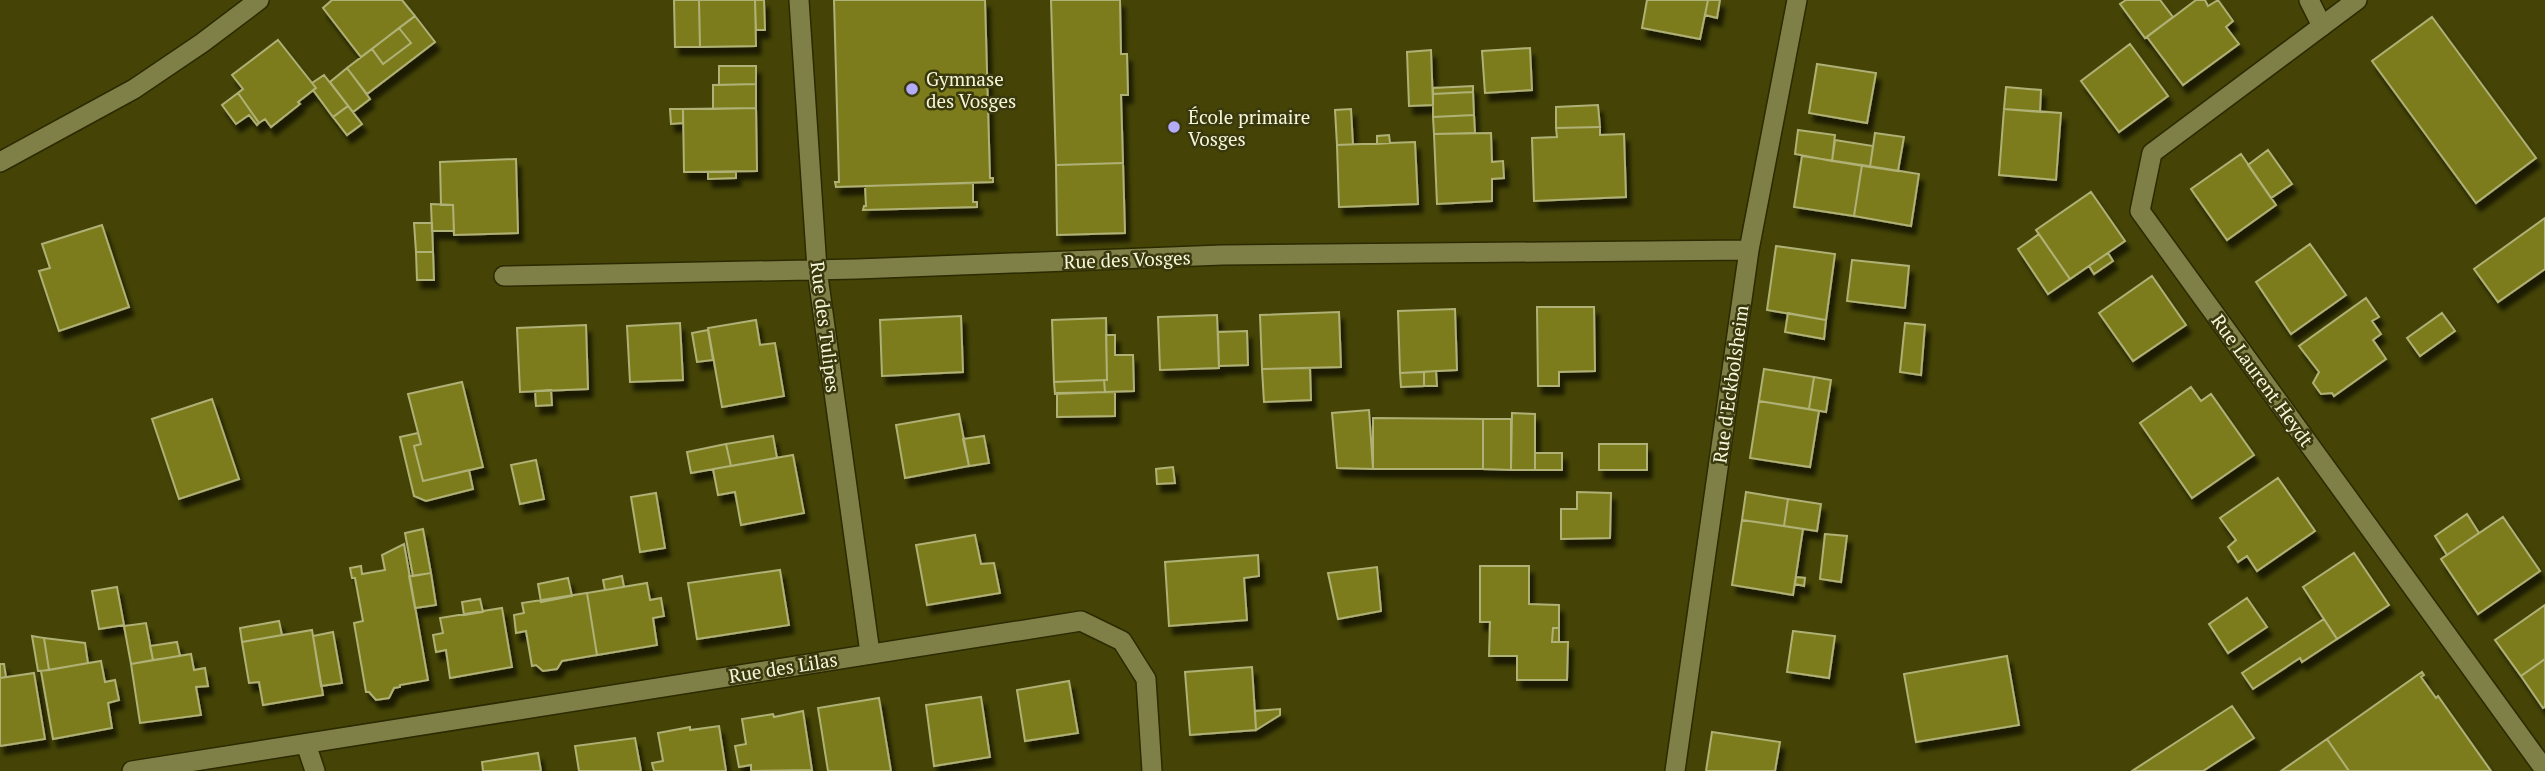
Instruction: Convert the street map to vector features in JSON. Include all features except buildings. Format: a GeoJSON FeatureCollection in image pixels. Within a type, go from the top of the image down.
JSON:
{"type":"FeatureCollection","features":[{"type":"Feature","properties":{"kind":"street"},"geometry":{"type":"LineString","coordinates":[[0,162],[134,89],[259,0]]}},
{"type":"Feature","properties":{"kind":"street","name":"Rue des Tulipes"},"geometry":{"type":"LineString","coordinates":[[799,0],[817,269],[870,653]]}},
{"type":"Feature","properties":{"kind":"street","name":"Rue d'Eckbolsheim"},"geometry":{"type":"LineString","coordinates":[[1675,771],[1749,250],[1797,0]]}},
{"type":"Feature","properties":{"kind":"street"},"geometry":{"type":"LineString","coordinates":[[2309,0],[2322,26]]}},
{"type":"Feature","properties":{"kind":"street","name":"Rue Laurent Heydt"},"geometry":{"type":"LineString","coordinates":[[2357,0],[2152,153],[2140,211],[2545,770]]}},
{"type":"Feature","properties":{"kind":"street","name":"Rue des Vosges"},"geometry":{"type":"LineString","coordinates":[[504,276],[857,269],[1222,255],[1749,250]]}},
{"type":"Feature","properties":{"kind":"street","name":"Rue des Lilas"},"geometry":{"type":"LineString","coordinates":[[132,771],[1081,621],[1122,642],[1146,680],[1152,771]]}},
{"type":"Feature","properties":{"kind":"street"},"geometry":{"type":"LineString","coordinates":[[306,744],[315,771]]}},
{"type":"Feature","properties":{"kind":"place","name":"Gymnase des Vosges"},"geometry":{"type":"Point","coordinates":[912,89]}},
{"type":"Feature","properties":{"kind":"place","name":"École primaire Vosges"},"geometry":{"type":"Point","coordinates":[1174,127]}}]}
